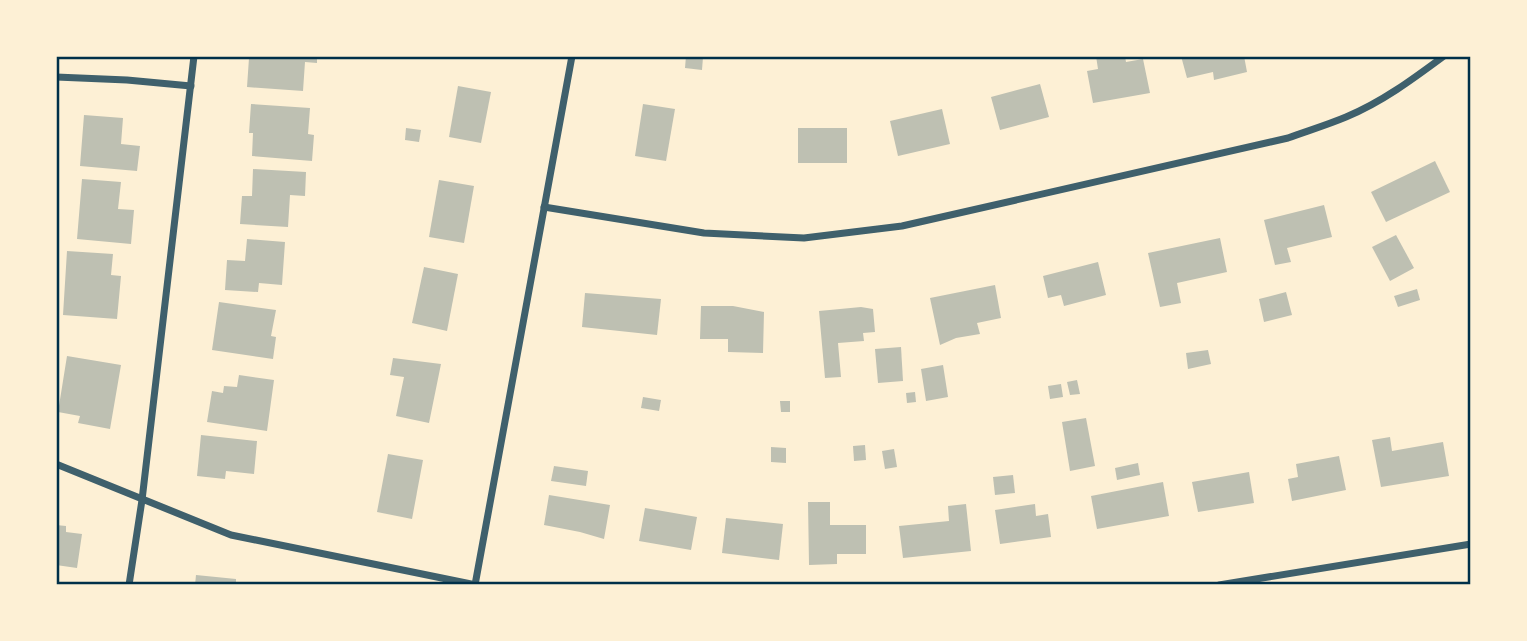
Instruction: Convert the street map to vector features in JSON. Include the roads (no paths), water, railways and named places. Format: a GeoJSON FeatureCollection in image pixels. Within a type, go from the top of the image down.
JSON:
{"type":"FeatureCollection","features":[{"type":"Feature","properties":{"kind":"street"},"geometry":{"type":"LineString","coordinates":[[129,585],[142,500],[194,56]]}},
{"type":"Feature","properties":{"kind":"street"},"geometry":{"type":"LineString","coordinates":[[56,464],[231,535],[475,585],[572,56]]}},
{"type":"Feature","properties":{"kind":"street"},"geometry":{"type":"LineString","coordinates":[[544,207],[704,233],[804,238],[876,231],[1288,138],[1375,103],[1444,56]]}},
{"type":"Feature","properties":{"kind":"street"},"geometry":{"type":"LineString","coordinates":[[56,77],[191,86]]}},
{"type":"Feature","properties":{"kind":"street"},"geometry":{"type":"LineString","coordinates":[[1219,585],[1471,544]]}}]}
